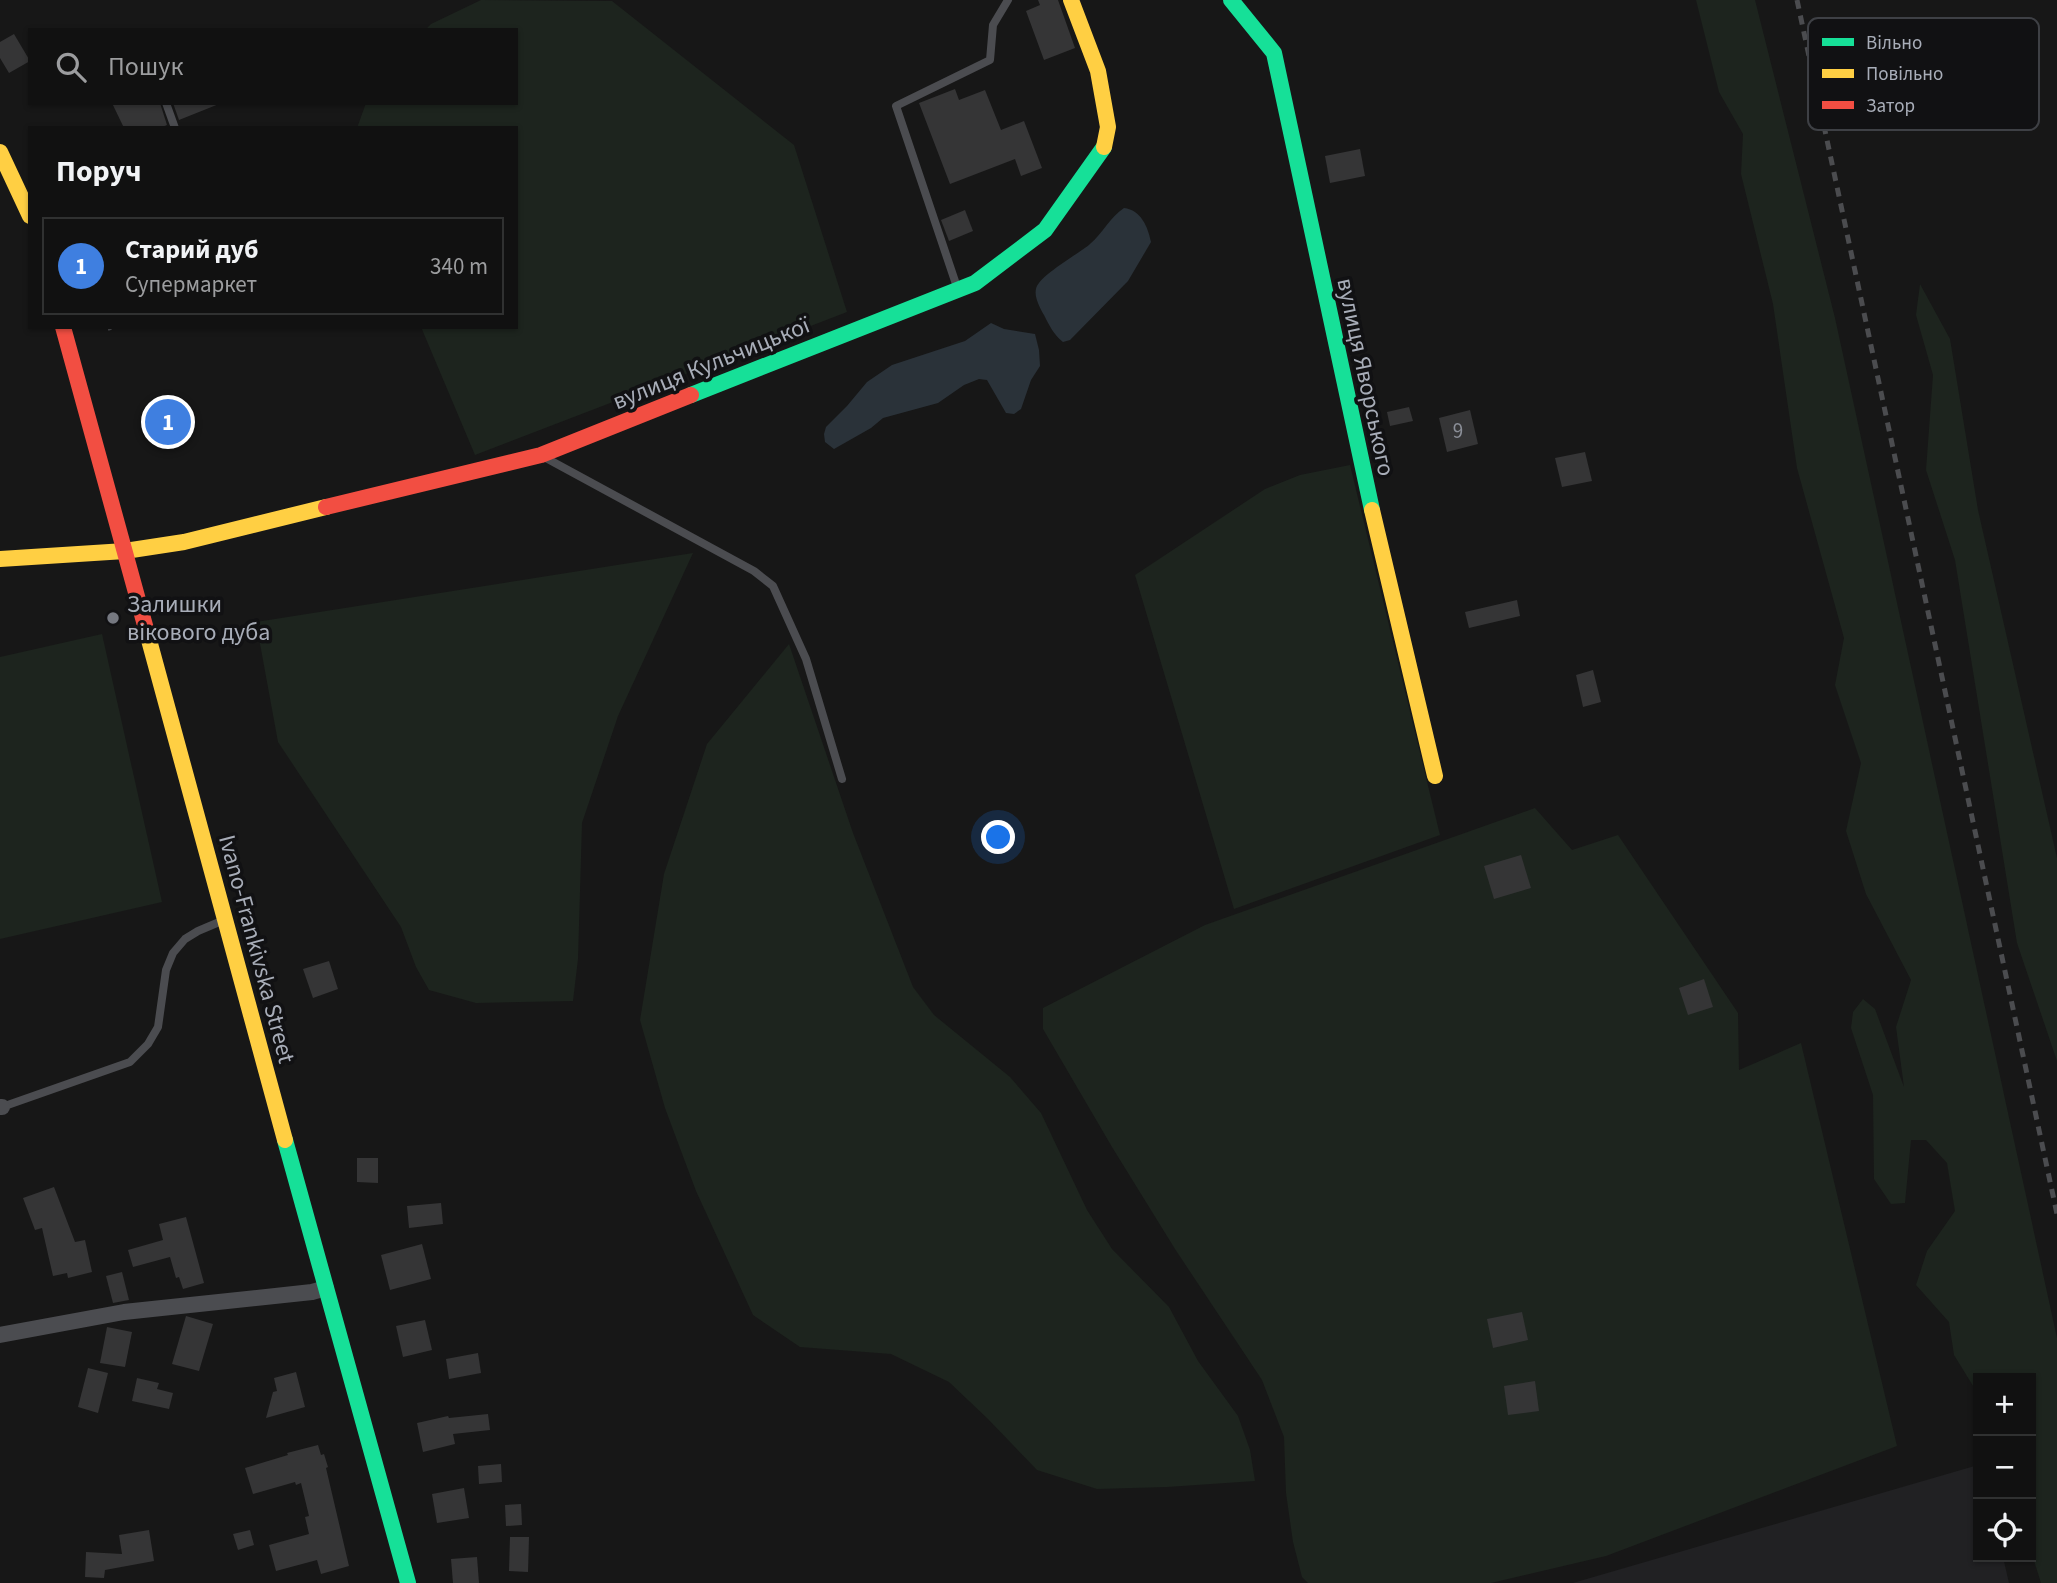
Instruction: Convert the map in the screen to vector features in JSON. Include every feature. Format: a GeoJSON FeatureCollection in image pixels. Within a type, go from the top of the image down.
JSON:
{"type":"FeatureCollection","features":[{"type":"Feature","properties":{"kind":"street","name":"вулиця Кульчицької"},"geometry":{"type":"LineString","coordinates":[[0,559],[125,551],[184,542],[541,455],[975,283],[1045,230],[1104,148],[1108,127],[1098,71],[1077,8],[1071,0]]}},
{"type":"Feature","properties":{"kind":"street","name":"вулиця Яворського"},"geometry":{"type":"LineString","coordinates":[[1231,0],[1274,53],[1359,456],[1435,776]]}},
{"type":"Feature","properties":{"kind":"street"},"geometry":{"type":"LineString","coordinates":[[0,152],[25,192]]}},
{"type":"Feature","properties":{"kind":"street","name":"Ivano-Frankivska Street"},"geometry":{"type":"LineString","coordinates":[[64,329],[408,1583]]}},
{"type":"Feature","properties":{"kind":"street"},"geometry":{"type":"LineString","coordinates":[[0,1335],[124,1312],[312,1292],[326,1288]]}},
{"type":"Feature","properties":{"kind":"lane"},"geometry":{"type":"LineString","coordinates":[[958,290],[896,106],[990,60],[993,25],[1008,0]]}},
{"type":"Feature","properties":{"kind":"lane"},"geometry":{"type":"LineString","coordinates":[[167,105],[174,126]]}},
{"type":"Feature","properties":{"kind":"lane"},"geometry":{"type":"LineString","coordinates":[[541,455],[754,571],[773,586],[806,659],[842,779]]}},
{"type":"Feature","properties":{"kind":"lane"},"geometry":{"type":"LineString","coordinates":[[1,1107],[130,1062],[148,1044],[158,1027],[166,970],[173,953],[185,939],[225,920]]}},
{"type":"Feature","properties":{"kind":"shaded area"},"geometry":{"type":"Polygon","coordinates":[[[481,0],[612,1],[794,145],[847,312],[475,455],[422,329],[518,329],[518,126],[358,126],[365,105],[518,105],[518,28],[427,28],[481,0]]]}},
{"type":"Feature","properties":{"kind":"shaded area"},"geometry":{"type":"Polygon","coordinates":[[[1696,0],[1755,0],[1835,318],[2057,1338],[2057,1583],[2041,1583],[2034,1562],[2036,1373],[1973,1373],[1973,1386],[1954,1355],[1949,1322],[1916,1285],[1927,1251],[1955,1211],[1947,1163],[1926,1140],[1911,1140],[1905,1203],[1891,1204],[1874,1179],[1873,1095],[1851,1028],[1853,1012],[1863,999],[1875,1009],[1904,1087],[1896,1027],[1911,980],[1866,894],[1846,831],[1861,763],[1835,685],[1844,638],[1797,468],[1773,304],[1741,174],[1743,134],[1719,92],[1696,0]]]}},
{"type":"Feature","properties":{"kind":"shaded area"},"geometry":{"type":"Polygon","coordinates":[[[1124,208],[1139,216],[1146,225],[1151,242],[1128,281],[1070,340],[1063,342],[1052,330],[1041,309],[1036,292],[1038,284],[1051,271],[1090,244],[1124,208]]]}},
{"type":"Feature","properties":{"kind":"shaded area"},"geometry":{"type":"Polygon","coordinates":[[[1920,284],[1950,339],[1978,510],[2057,858],[2057,1061],[2017,943],[1955,560],[1926,470],[1933,375],[1916,315],[1920,284]]]}},
{"type":"Feature","properties":{"kind":"shaded area"},"geometry":{"type":"Polygon","coordinates":[[[991,323],[1004,329],[1035,334],[1040,366],[1031,380],[1021,409],[1014,414],[1006,413],[987,380],[979,379],[964,385],[938,403],[883,418],[834,449],[825,442],[826,427],[867,382],[892,365],[965,341],[991,323]]]}},
{"type":"Feature","properties":{"kind":"shaded area"},"geometry":{"type":"Polygon","coordinates":[[[1350,465],[1440,835],[1234,909],[1135,575],[1265,489],[1300,475],[1350,465]]]}},
{"type":"Feature","properties":{"kind":"shaded area"},"geometry":{"type":"Polygon","coordinates":[[[693,553],[618,716],[582,823],[578,959],[573,1001],[476,1003],[429,990],[416,967],[401,927],[278,742],[256,622],[693,553]]]}},
{"type":"Feature","properties":{"kind":"shaded area"},"geometry":{"type":"Polygon","coordinates":[[[102,634],[162,902],[0,939],[0,657],[102,634]]]}},
{"type":"Feature","properties":{"kind":"shaded area"},"geometry":{"type":"Polygon","coordinates":[[[789,644],[853,833],[913,987],[934,1015],[1010,1077],[1041,1113],[1087,1210],[1112,1249],[1169,1307],[1198,1361],[1238,1416],[1250,1450],[1255,1481],[1097,1489],[1037,1470],[949,1382],[891,1354],[800,1347],[753,1315],[696,1191],[665,1108],[640,1020],[664,874],[707,744],[789,644]]]}},
{"type":"Feature","properties":{"kind":"shaded area"},"geometry":{"type":"Polygon","coordinates":[[[1535,808],[1572,850],[1618,835],[1738,1013],[1739,1070],[1801,1043],[1897,1446],[1606,1556],[1491,1583],[1308,1583],[1302,1577],[1293,1542],[1286,1493],[1284,1437],[1262,1380],[1175,1249],[1112,1147],[1043,1029],[1043,1008],[1205,925],[1535,808]]]}},
{"type":"Feature","properties":{"kind":"shaded area"},"geometry":{"type":"Polygon","coordinates":[[[1973,1466],[1973,1562],[2004,1562],[2009,1583],[1573,1583],[1973,1466]]]}},
{"type":"Feature","properties":{"kind":"building"},"geometry":{"type":"Polygon","coordinates":[[[1038,0],[1058,0],[1075,48],[1044,60],[1026,11],[1040,5],[1038,0]]]}},
{"type":"Feature","properties":{"kind":"building"},"geometry":{"type":"Polygon","coordinates":[[[14,34],[28,62],[9,73],[0,58],[0,42],[14,34]]]}},
{"type":"Feature","properties":{"kind":"building"},"geometry":{"type":"Polygon","coordinates":[[[955,89],[959,100],[985,90],[1001,130],[1024,121],[1042,168],[1021,176],[1015,159],[950,184],[919,103],[955,89]]]}},
{"type":"Feature","properties":{"kind":"building"},"geometry":{"type":"Polygon","coordinates":[[[113,105],[161,105],[167,125],[165,126],[123,126],[113,105]]]}},
{"type":"Feature","properties":{"kind":"building"},"geometry":{"type":"Polygon","coordinates":[[[174,105],[216,105],[179,120],[174,105]]]}},
{"type":"Feature","properties":{"kind":"building"},"geometry":{"type":"Polygon","coordinates":[[[1360,149],[1365,176],[1330,183],[1325,156],[1360,149]]]}},
{"type":"Feature","properties":{"kind":"building"},"geometry":{"type":"Polygon","coordinates":[[[965,210],[973,231],[949,241],[941,220],[965,210]]]}},
{"type":"Feature","properties":{"kind":"building"},"geometry":{"type":"Polygon","coordinates":[[[1409,407],[1413,421],[1390,426],[1387,412],[1409,407]]]}},
{"type":"Feature","properties":{"kind":"building"},"geometry":{"type":"Polygon","coordinates":[[[1470,410],[1478,444],[1447,452],[1439,418],[1470,410]]]}},
{"type":"Feature","properties":{"kind":"building"},"geometry":{"type":"Polygon","coordinates":[[[1585,452],[1592,481],[1562,487],[1555,458],[1585,452]]]}},
{"type":"Feature","properties":{"kind":"building"},"geometry":{"type":"Polygon","coordinates":[[[1517,600],[1520,616],[1469,628],[1465,612],[1517,600]]]}},
{"type":"Feature","properties":{"kind":"building"},"geometry":{"type":"Polygon","coordinates":[[[1593,670],[1601,702],[1583,707],[1576,675],[1593,670]]]}},
{"type":"Feature","properties":{"kind":"building"},"geometry":{"type":"Polygon","coordinates":[[[1521,855],[1531,888],[1494,899],[1484,866],[1521,855]]]}},
{"type":"Feature","properties":{"kind":"building"},"geometry":{"type":"Polygon","coordinates":[[[329,961],[338,989],[313,998],[303,969],[329,961]]]}},
{"type":"Feature","properties":{"kind":"building"},"geometry":{"type":"Polygon","coordinates":[[[1704,979],[1713,1007],[1688,1015],[1679,988],[1704,979]]]}},
{"type":"Feature","properties":{"kind":"building"},"geometry":{"type":"Polygon","coordinates":[[[357,1158],[378,1158],[378,1183],[357,1182],[357,1158]]]}},
{"type":"Feature","properties":{"kind":"building"},"geometry":{"type":"Polygon","coordinates":[[[54,1187],[75,1242],[85,1240],[92,1272],[68,1278],[67,1273],[53,1276],[42,1228],[35,1230],[23,1198],[54,1187]]]}},
{"type":"Feature","properties":{"kind":"building"},"geometry":{"type":"Polygon","coordinates":[[[441,1203],[443,1224],[409,1228],[407,1206],[441,1203]]]}},
{"type":"Feature","properties":{"kind":"building"},"geometry":{"type":"Polygon","coordinates":[[[186,1217],[204,1283],[183,1289],[179,1277],[176,1278],[170,1257],[133,1267],[128,1250],[163,1240],[159,1224],[186,1217]]]}},
{"type":"Feature","properties":{"kind":"building"},"geometry":{"type":"Polygon","coordinates":[[[422,1244],[431,1279],[390,1290],[381,1255],[422,1244]]]}},
{"type":"Feature","properties":{"kind":"building"},"geometry":{"type":"Polygon","coordinates":[[[122,1272],[129,1300],[113,1303],[106,1276],[122,1272]]]}},
{"type":"Feature","properties":{"kind":"building"},"geometry":{"type":"Polygon","coordinates":[[[1522,1312],[1528,1340],[1493,1348],[1487,1319],[1522,1312]]]}},
{"type":"Feature","properties":{"kind":"building"},"geometry":{"type":"Polygon","coordinates":[[[186,1316],[213,1324],[199,1371],[172,1364],[186,1316]]]}},
{"type":"Feature","properties":{"kind":"building"},"geometry":{"type":"Polygon","coordinates":[[[425,1320],[432,1350],[403,1357],[396,1326],[425,1320]]]}},
{"type":"Feature","properties":{"kind":"building"},"geometry":{"type":"Polygon","coordinates":[[[107,1327],[132,1332],[125,1367],[100,1363],[107,1327]]]}},
{"type":"Feature","properties":{"kind":"building"},"geometry":{"type":"Polygon","coordinates":[[[478,1353],[481,1373],[449,1379],[446,1359],[478,1353]]]}},
{"type":"Feature","properties":{"kind":"building"},"geometry":{"type":"Polygon","coordinates":[[[88,1368],[108,1373],[98,1413],[78,1407],[88,1368]]]}},
{"type":"Feature","properties":{"kind":"building"},"geometry":{"type":"Polygon","coordinates":[[[296,1372],[305,1407],[266,1418],[273,1392],[277,1391],[274,1378],[296,1372]]]}},
{"type":"Feature","properties":{"kind":"building"},"geometry":{"type":"Polygon","coordinates":[[[137,1378],[159,1383],[157,1389],[173,1393],[169,1409],[132,1401],[137,1378]]]}},
{"type":"Feature","properties":{"kind":"building"},"geometry":{"type":"Polygon","coordinates":[[[1535,1381],[1539,1411],[1508,1415],[1504,1386],[1535,1381]]]}},
{"type":"Feature","properties":{"kind":"building"},"geometry":{"type":"Polygon","coordinates":[[[488,1414],[490,1430],[453,1434],[455,1444],[423,1452],[417,1423],[448,1416],[488,1414]]]}},
{"type":"Feature","properties":{"kind":"building"},"geometry":{"type":"Polygon","coordinates":[[[318,1445],[328,1467],[326,1468],[349,1566],[321,1574],[317,1560],[276,1571],[269,1545],[309,1534],[305,1517],[309,1516],[301,1483],[296,1485],[295,1482],[253,1494],[245,1468],[318,1445]]]}},
{"type":"Feature","properties":{"kind":"building"},"geometry":{"type":"Polygon","coordinates":[[[501,1464],[502,1482],[479,1484],[478,1466],[501,1464]]]}},
{"type":"Feature","properties":{"kind":"building"},"geometry":{"type":"Polygon","coordinates":[[[464,1488],[469,1518],[437,1523],[432,1494],[464,1488]]]}},
{"type":"Feature","properties":{"kind":"building"},"geometry":{"type":"Polygon","coordinates":[[[521,1504],[522,1525],[506,1526],[505,1505],[521,1504]]]}},
{"type":"Feature","properties":{"kind":"building"},"geometry":{"type":"Polygon","coordinates":[[[149,1530],[154,1561],[105,1570],[104,1578],[85,1577],[86,1552],[122,1554],[119,1535],[149,1530]]]}},
{"type":"Feature","properties":{"kind":"building"},"geometry":{"type":"Polygon","coordinates":[[[250,1530],[254,1545],[238,1550],[233,1534],[250,1530]]]}},
{"type":"Feature","properties":{"kind":"building"},"geometry":{"type":"Polygon","coordinates":[[[510,1537],[529,1537],[528,1572],[509,1571],[510,1537]]]}},
{"type":"Feature","properties":{"kind":"building"},"geometry":{"type":"Polygon","coordinates":[[[477,1557],[479,1583],[453,1583],[451,1559],[477,1557]]]}},
{"type":"Feature","properties":{"kind":"railway"},"geometry":{"type":"LineString","coordinates":[[1797,0],[1808,51]]}},
{"type":"Feature","properties":{"kind":"railway"},"geometry":{"type":"LineString","coordinates":[[1825,130],[2057,1214]]}},
{"type":"Feature","properties":{"kind":"traffic: fast"},"geometry":{"type":"LineString","coordinates":[[1231,0],[1274,53],[1372,510]]}},
{"type":"Feature","properties":{"kind":"traffic: fast"},"geometry":{"type":"LineString","coordinates":[[691,395],[975,283],[1045,230],[1104,147]]}},
{"type":"Feature","properties":{"kind":"traffic: fast"},"geometry":{"type":"LineString","coordinates":[[285,1140],[408,1583]]}},
{"type":"Feature","properties":{"kind":"traffic: slow"},"geometry":{"type":"LineString","coordinates":[[1071,0],[1098,71],[1108,127],[1104,147]]}},
{"type":"Feature","properties":{"kind":"traffic: slow"},"geometry":{"type":"LineString","coordinates":[[0,152],[28,212]]}},
{"type":"Feature","properties":{"kind":"traffic: slow"},"geometry":{"type":"LineString","coordinates":[[0,559],[125,551],[184,542],[326,507]]}},
{"type":"Feature","properties":{"kind":"traffic: slow"},"geometry":{"type":"LineString","coordinates":[[1372,510],[1435,776]]}},
{"type":"Feature","properties":{"kind":"traffic: slow"},"geometry":{"type":"LineString","coordinates":[[146,629],[285,1140]]}},
{"type":"Feature","properties":{"kind":"traffic: jam"},"geometry":{"type":"LineString","coordinates":[[64,329],[146,629]]}},
{"type":"Feature","properties":{"kind":"traffic: jam"},"geometry":{"type":"LineString","coordinates":[[326,507],[541,455],[691,395]]}},
{"type":"Feature","properties":{"kind":"place","name":"Старий дуб"},"geometry":{"type":"Point","coordinates":[168,422]}},
{"type":"Feature","properties":{"kind":"place","name":"Залишки вікового дуба"},"geometry":{"type":"Point","coordinates":[113,618]}}]}
